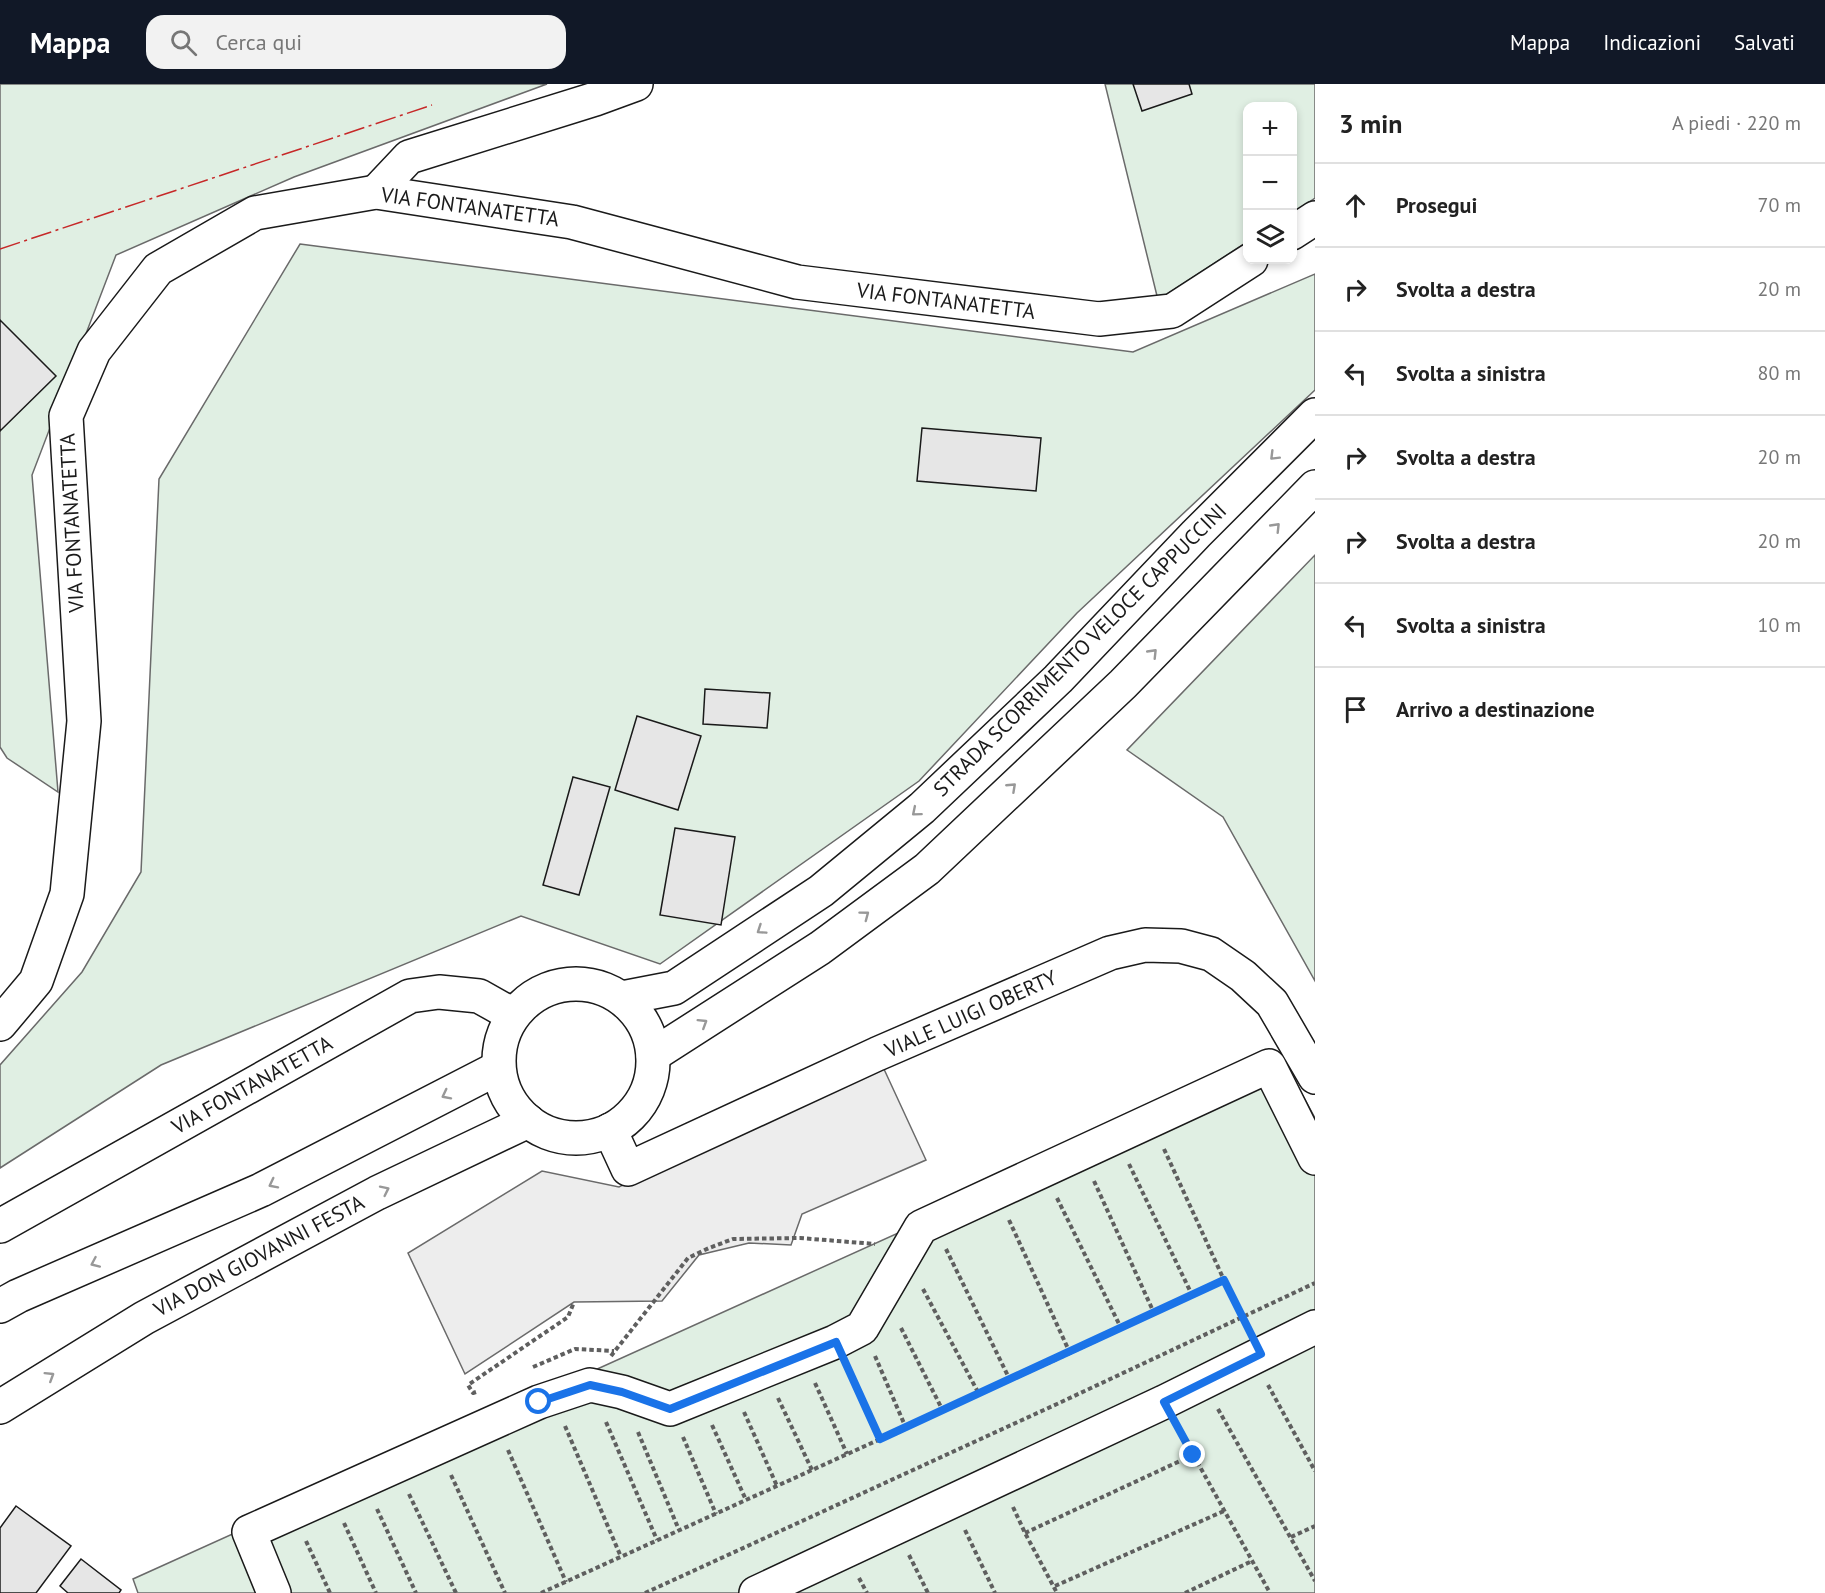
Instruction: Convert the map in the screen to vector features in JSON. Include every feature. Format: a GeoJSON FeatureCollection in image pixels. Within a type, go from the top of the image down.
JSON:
{"type":"FeatureCollection","features":[{"type":"Feature","properties":{"kind":"street"},"geometry":{"type":"LineString","coordinates":[[376,192],[409,157],[636,84]]}},
{"type":"Feature","properties":{"kind":"street","name":"VIA FONTANATETTA"},"geometry":{"type":"LineString","coordinates":[[0,1024],[36,981],[67,894],[84,721],[66,416],[94,351],[158,269],[255,213],[376,192],[572,222],[797,282],[1099,319],[1172,311],[1245,264]]}},
{"type":"Feature","properties":{"kind":"street"},"geometry":{"type":"LineString","coordinates":[[1297,230],[1315,218]]}},
{"type":"Feature","properties":{"kind":"street","name":"STRADA SCORRIMENTO VELOCE CAPPUCCINI"},"geometry":{"type":"LineString","coordinates":[[622,998],[674,988],[821,891],[922,808],[1058,678],[1196,534],[1315,415]]}},
{"type":"Feature","properties":{"kind":"street"},"geometry":{"type":"LineString","coordinates":[[653,1054],[820,948],[927,869],[1123,684],[1315,487]]}},
{"type":"Feature","properties":{"kind":"street","name":"VIALE LUIGI OBERTY"},"geometry":{"type":"LineString","coordinates":[[610,1130],[628,1169],[877,1054],[1110,952],[1146,945],[1180,946],[1211,954],[1242,976],[1272,1003],[1315,1077]]}},
{"type":"Feature","properties":{"kind":"street"},"geometry":{"type":"LineString","coordinates":[[576,983],[600,987],[622,998],[638,1013],[649,1033],[653,1054],[652,1078],[644,1099],[629,1117],[610,1130],[589,1137],[568,1138],[547,1132],[528,1121],[513,1106],[503,1088],[498,1068],[499,1050],[504,1032],[513,1015],[530,998],[552,987],[576,983]]}},
{"type":"Feature","properties":{"kind":"street","name":"VIA FONTANATETTA"},"geometry":{"type":"LineString","coordinates":[[0,1226],[410,996],[439,992],[479,996],[513,1015]]}},
{"type":"Feature","properties":{"kind":"street"},"geometry":{"type":"LineString","coordinates":[[274,1593],[249,1532],[495,1422],[590,1385],[685,1403],[849,1335],[883,1292],[921,1227],[1269,1066],[1315,1158]]}},
{"type":"Feature","properties":{"kind":"street"},"geometry":{"type":"LineString","coordinates":[[0,1306],[18,1296],[261,1190],[498,1068]]}},
{"type":"Feature","properties":{"kind":"street","name":"VIA DON GIOVANNI FESTA"},"geometry":{"type":"LineString","coordinates":[[0,1407],[144,1318],[377,1193],[528,1121]]}},
{"type":"Feature","properties":{"kind":"street"},"geometry":{"type":"LineString","coordinates":[[756,1593],[1164,1402],[1315,1327]]}},
{"type":"Feature","properties":{"kind":"path"},"geometry":{"type":"LineString","coordinates":[[1150,1120],[1243,1317],[1257,1357],[1315,1471]]}},
{"type":"Feature","properties":{"kind":"path"},"geometry":{"type":"LineString","coordinates":[[1116,1136],[1192,1295]]}},
{"type":"Feature","properties":{"kind":"path"},"geometry":{"type":"LineString","coordinates":[[1081,1153],[1154,1313]]}},
{"type":"Feature","properties":{"kind":"path"},"geometry":{"type":"LineString","coordinates":[[1044,1170],[1121,1328]]}},
{"type":"Feature","properties":{"kind":"path"},"geometry":{"type":"LineString","coordinates":[[997,1192],[1070,1353]]}},
{"type":"Feature","properties":{"kind":"path"},"geometry":{"type":"LineString","coordinates":[[933,1222],[1010,1380]]}},
{"type":"Feature","properties":{"kind":"path"},"geometry":{"type":"LineString","coordinates":[[657,1540],[590,1385],[688,1258],[733,1239],[800,1238],[874,1244]]}},
{"type":"Feature","properties":{"kind":"path"},"geometry":{"type":"LineString","coordinates":[[905,1254],[979,1394]]}},
{"type":"Feature","properties":{"kind":"path"},"geometry":{"type":"LineString","coordinates":[[541,1593],[1070,1353],[1224,1280]]}},
{"type":"Feature","properties":{"kind":"path"},"geometry":{"type":"LineString","coordinates":[[645,1593],[1315,1283]]}},
{"type":"Feature","properties":{"kind":"path"},"geometry":{"type":"LineString","coordinates":[[883,1292],[943,1411]]}},
{"type":"Feature","properties":{"kind":"path"},"geometry":{"type":"LineString","coordinates":[[483,1389],[473,1393],[468,1385],[568,1317],[574,1302]]}},
{"type":"Feature","properties":{"kind":"path"},"geometry":{"type":"LineString","coordinates":[[849,1335],[906,1428]]}},
{"type":"Feature","properties":{"kind":"path"},"geometry":{"type":"LineString","coordinates":[[849,1335],[880,1439]]}},
{"type":"Feature","properties":{"kind":"path"},"geometry":{"type":"LineString","coordinates":[[524,1371],[575,1348],[615,1351]]}},
{"type":"Feature","properties":{"kind":"path"},"geometry":{"type":"LineString","coordinates":[[802,1356],[847,1454]]}},
{"type":"Feature","properties":{"kind":"path"},"geometry":{"type":"LineString","coordinates":[[765,1370],[812,1470]]}},
{"type":"Feature","properties":{"kind":"path"},"geometry":{"type":"LineString","coordinates":[[1203,1383],[1315,1581]]}},
{"type":"Feature","properties":{"kind":"path"},"geometry":{"type":"LineString","coordinates":[[732,1384],[777,1486]]}},
{"type":"Feature","properties":{"kind":"path"},"geometry":{"type":"LineString","coordinates":[[622,1392],[680,1530]]}},
{"type":"Feature","properties":{"kind":"path"},"geometry":{"type":"LineString","coordinates":[[553,1398],[621,1557]]}},
{"type":"Feature","properties":{"kind":"path"},"geometry":{"type":"LineString","coordinates":[[1164,1402],[1270,1593]]}},
{"type":"Feature","properties":{"kind":"path"},"geometry":{"type":"LineString","coordinates":[[685,1403],[746,1500]]}},
{"type":"Feature","properties":{"kind":"path"},"geometry":{"type":"LineString","coordinates":[[685,1403],[716,1514]]}},
{"type":"Feature","properties":{"kind":"path"},"geometry":{"type":"LineString","coordinates":[[495,1422],[566,1582]]}},
{"type":"Feature","properties":{"kind":"path"},"geometry":{"type":"LineString","coordinates":[[439,1447],[505,1593]]}},
{"type":"Feature","properties":{"kind":"path"},"geometry":{"type":"LineString","coordinates":[[1025,1533],[1193,1455]]}},
{"type":"Feature","properties":{"kind":"path"},"geometry":{"type":"LineString","coordinates":[[396,1466],[456,1593]]}},
{"type":"Feature","properties":{"kind":"path"},"geometry":{"type":"LineString","coordinates":[[1000,1479],[1057,1593]]}},
{"type":"Feature","properties":{"kind":"path"},"geometry":{"type":"LineString","coordinates":[[364,1481],[416,1593]]}},
{"type":"Feature","properties":{"kind":"path"},"geometry":{"type":"LineString","coordinates":[[331,1496],[376,1593]]}},
{"type":"Feature","properties":{"kind":"path"},"geometry":{"type":"LineString","coordinates":[[952,1502],[995,1593]]}},
{"type":"Feature","properties":{"kind":"path"},"geometry":{"type":"LineString","coordinates":[[1055,1587],[1224,1511]]}},
{"type":"Feature","properties":{"kind":"path"},"geometry":{"type":"LineString","coordinates":[[293,1513],[330,1593]]}},
{"type":"Feature","properties":{"kind":"path"},"geometry":{"type":"LineString","coordinates":[[1291,1538],[1315,1526]]}},
{"type":"Feature","properties":{"kind":"path"},"geometry":{"type":"LineString","coordinates":[[896,1528],[928,1593]]}},
{"type":"Feature","properties":{"kind":"path"},"geometry":{"type":"LineString","coordinates":[[1185,1593],[1252,1562]]}},
{"type":"Feature","properties":{"kind":"green space"},"geometry":{"type":"Polygon","coordinates":[[[0,84],[547,84],[294,177],[116,255],[32,475],[58,792],[7,758],[0,747],[0,84]]]}},
{"type":"Feature","properties":{"kind":"green space"},"geometry":{"type":"Polygon","coordinates":[[[1105,84],[1315,84],[1315,198],[1297,210],[1297,102],[1243,102],[1243,245],[1158,300],[1105,84]]]}},
{"type":"Feature","properties":{"kind":"green space"},"geometry":{"type":"Polygon","coordinates":[[[300,244],[1133,352],[1315,274],[1315,390],[1077,613],[919,781],[660,964],[521,916],[161,1065],[0,1168],[0,1065],[82,972],[141,872],[159,479],[300,244]]]}},
{"type":"Feature","properties":{"kind":"green space"},"geometry":{"type":"Polygon","coordinates":[[[1315,555],[1315,981],[1223,817],[1127,750],[1315,555]]]}},
{"type":"Feature","properties":{"kind":"green space"},"geometry":{"type":"Polygon","coordinates":[[[1283,1059],[1315,1118],[1315,1593],[138,1593],[133,1579],[1283,1059]]]}},
{"type":"Feature","properties":{"kind":"shaded area"},"geometry":{"type":"Polygon","coordinates":[[[877,1054],[926,1160],[802,1214],[791,1245],[749,1243],[699,1255],[662,1301],[574,1302],[465,1374],[408,1253],[542,1171],[619,1187],[877,1054]]]}},
{"type":"Feature","properties":{"kind":"building"},"geometry":{"type":"Polygon","coordinates":[[[1133,84],[1189,84],[1192,94],[1142,111],[1133,84]]]}},
{"type":"Feature","properties":{"kind":"building"},"geometry":{"type":"Polygon","coordinates":[[[0,320],[56,376],[0,431],[0,320]]]}},
{"type":"Feature","properties":{"kind":"building"},"geometry":{"type":"Polygon","coordinates":[[[922,428],[1041,438],[1036,491],[917,481],[922,428]]]}},
{"type":"Feature","properties":{"kind":"building"},"geometry":{"type":"Polygon","coordinates":[[[705,689],[770,693],[767,728],[703,724],[705,689]]]}},
{"type":"Feature","properties":{"kind":"building"},"geometry":{"type":"Polygon","coordinates":[[[637,716],[701,736],[678,810],[615,790],[637,716]]]}},
{"type":"Feature","properties":{"kind":"building"},"geometry":{"type":"Polygon","coordinates":[[[573,777],[610,787],[579,895],[543,885],[573,777]]]}},
{"type":"Feature","properties":{"kind":"building"},"geometry":{"type":"Polygon","coordinates":[[[675,828],[735,837],[721,925],[660,915],[675,828]]]}},
{"type":"Feature","properties":{"kind":"building"},"geometry":{"type":"Polygon","coordinates":[[[16,1506],[71,1546],[36,1593],[0,1593],[0,1528],[16,1506]]]}},
{"type":"Feature","properties":{"kind":"building"},"geometry":{"type":"Polygon","coordinates":[[[81,1559],[121,1590],[119,1593],[68,1593],[60,1586],[81,1559]]]}},
{"type":"Feature","properties":{"kind":"power"},"geometry":{"type":"LineString","coordinates":[[0,249],[432,105]]}},
{"type":"Feature","properties":{"kind":"route"},"geometry":{"type":"LineString","coordinates":[[539,1402],[590,1385],[622,1392],[670,1409],[836,1342],[880,1439],[1224,1280],[1261,1354],[1164,1402],[1193,1455]]}}]}
